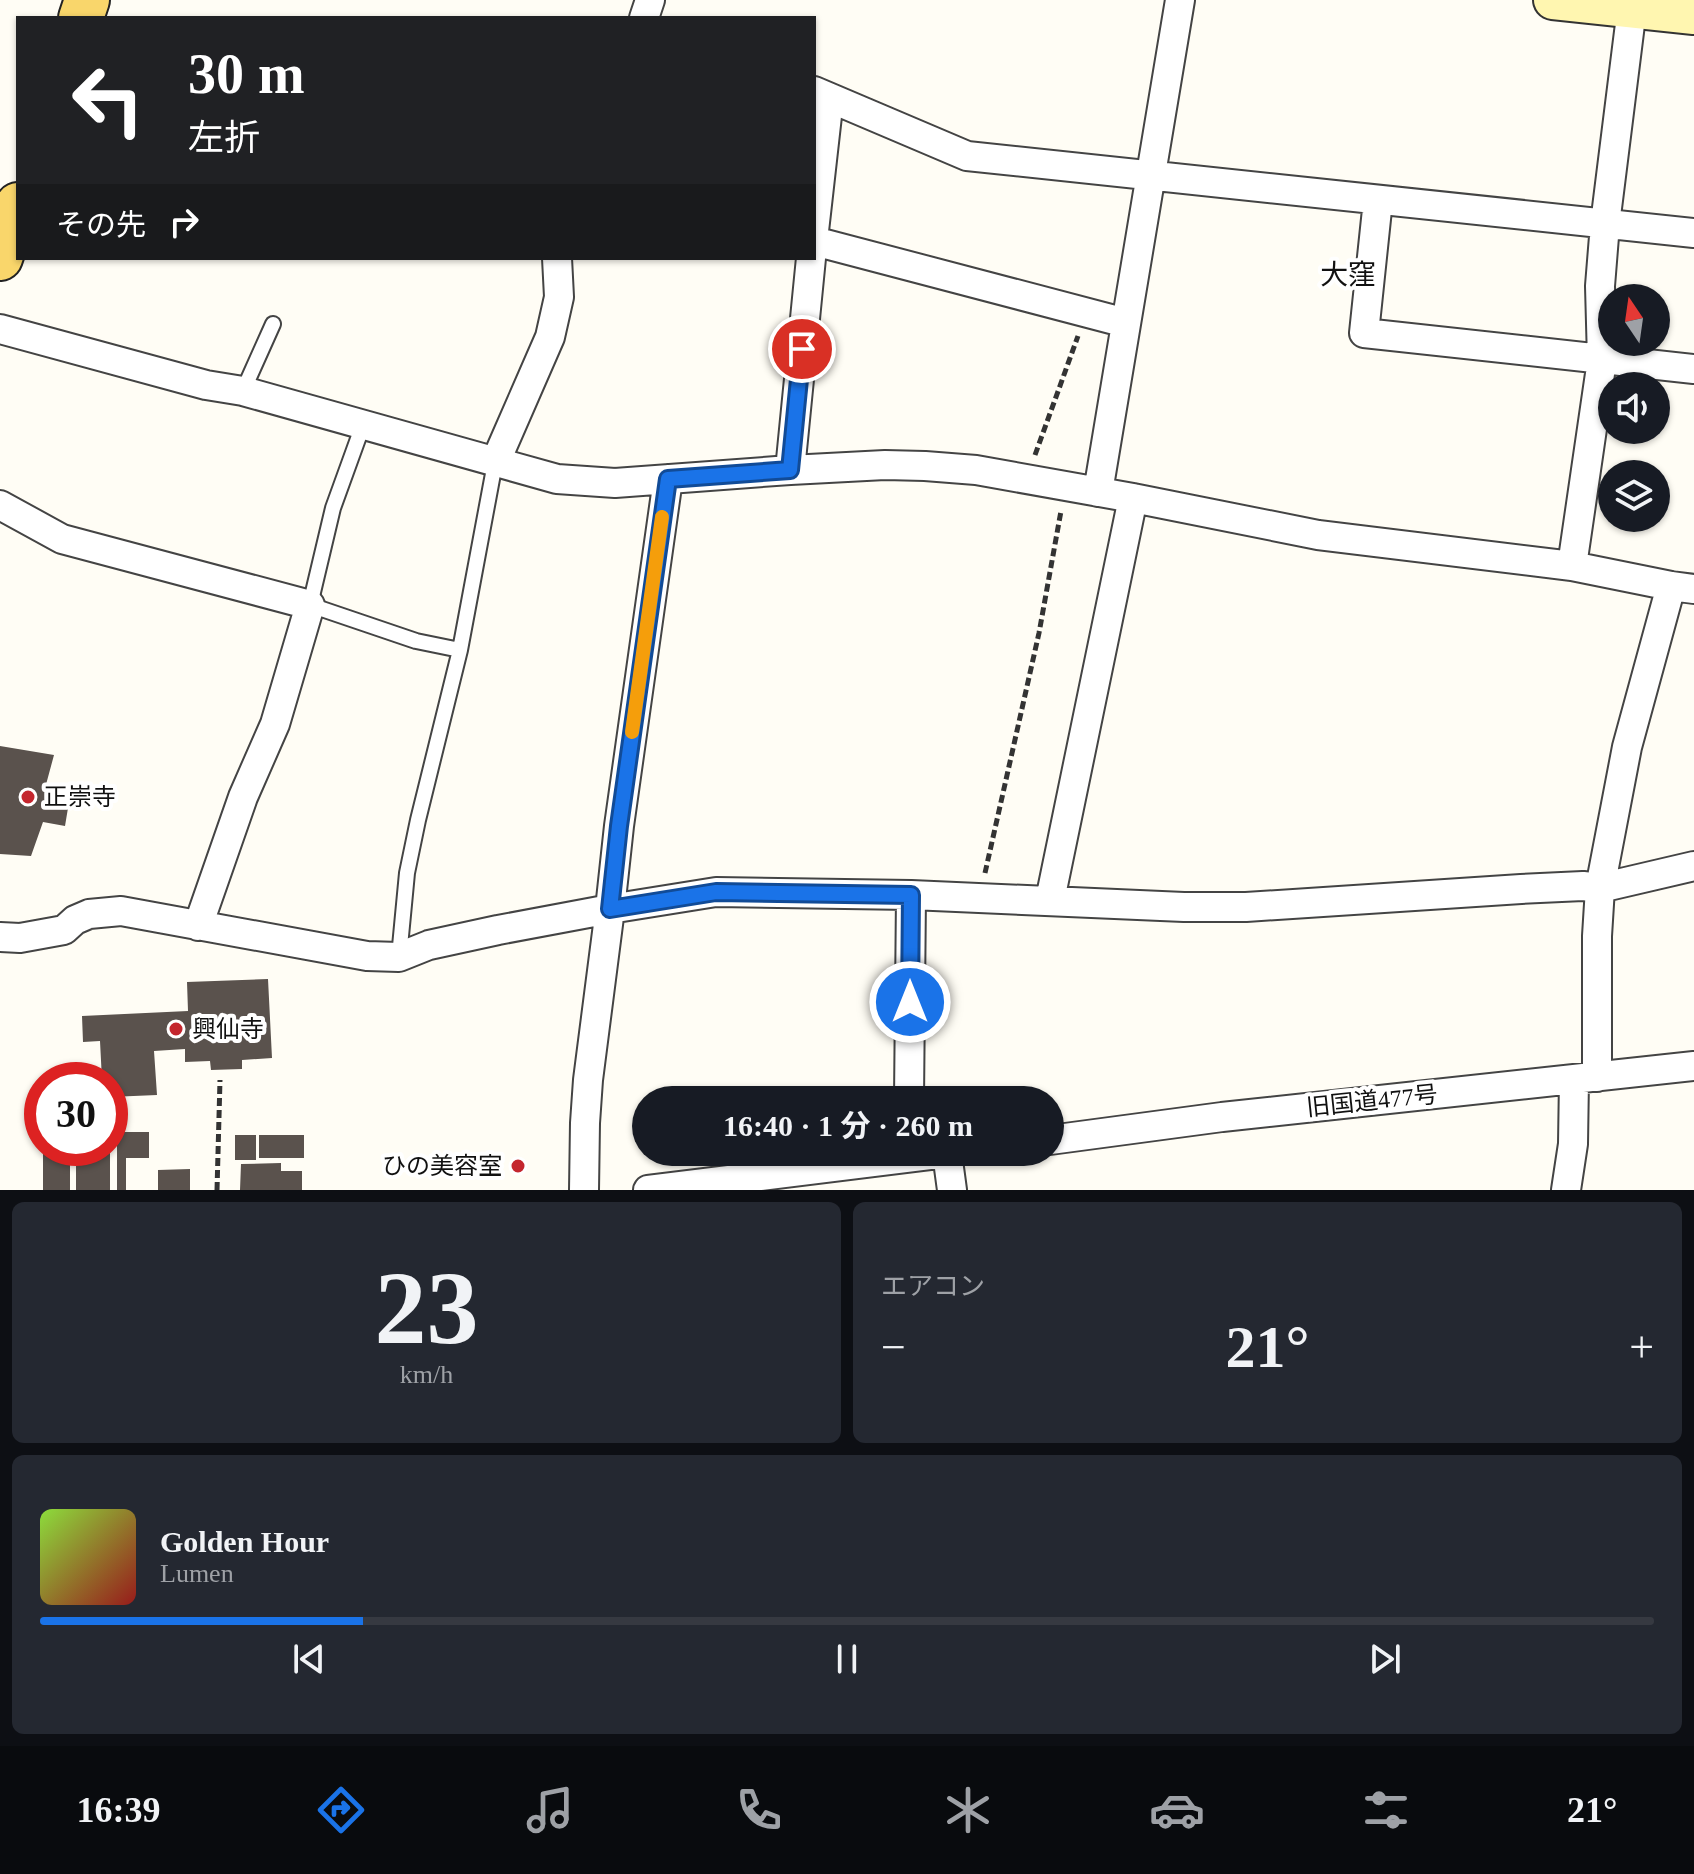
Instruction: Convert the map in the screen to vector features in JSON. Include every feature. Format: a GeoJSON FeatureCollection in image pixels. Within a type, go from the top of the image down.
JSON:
{"type":"FeatureCollection","features":[{"type":"Feature","properties":{"kind":"main road"},"geometry":{"type":"LineString","coordinates":[[0,258],[16,211]]}},
{"type":"Feature","properties":{"kind":"street"},"geometry":{"type":"LineString","coordinates":[[1098,492],[1180,0]]}},
{"type":"Feature","properties":{"kind":"street"},"geometry":{"type":"LineString","coordinates":[[1553,0],[1694,15]]}},
{"type":"Feature","properties":{"kind":"street"},"geometry":{"type":"LineString","coordinates":[[1572,566],[1602,360],[1600,286],[1605,224],[1632,8]]}},
{"type":"Feature","properties":{"kind":"street"},"geometry":{"type":"LineString","coordinates":[[816,192],[821,95],[967,156],[1694,233]]}},
{"type":"Feature","properties":{"kind":"street"},"geometry":{"type":"LineString","coordinates":[[1378,200],[1364,333],[1694,369]]}},
{"type":"Feature","properties":{"kind":"street"},"geometry":{"type":"LineString","coordinates":[[816,242],[1126,323]]}},
{"type":"Feature","properties":{"kind":"street"},"geometry":{"type":"LineString","coordinates":[[495,463],[550,337],[559,297],[557,260]]}},
{"type":"Feature","properties":{"kind":"street"},"geometry":{"type":"LineString","coordinates":[[790,470],[811,260]]}},
{"type":"Feature","properties":{"kind":"street"},"geometry":{"type":"LineString","coordinates":[[0,329],[206,385],[243,391],[557,479],[615,483],[885,465],[976,470],[1318,535],[1572,566],[1683,587],[1627,747],[1600,888],[1585,1078],[1566,1190]]}},
{"type":"Feature","properties":{"kind":"street"},"geometry":{"type":"LineString","coordinates":[[584,1190],[588,1080],[619,826],[668,479]]}},
{"type":"Feature","properties":{"kind":"street"},"geometry":{"type":"LineString","coordinates":[[1050,900],[1133,498]]}},
{"type":"Feature","properties":{"kind":"street"},"geometry":{"type":"LineString","coordinates":[[0,505],[62,539],[310,605],[275,724],[243,797],[198,926]]}},
{"type":"Feature","properties":{"kind":"street"},"geometry":{"type":"LineString","coordinates":[[0,937],[20,938],[64,930],[75,920],[89,914],[121,911],[367,956],[399,957],[455,939],[716,892],[911,895],[1246,907],[1521,889],[1600,888],[1694,866]]}},
{"type":"Feature","properties":{"kind":"street"},"geometry":{"type":"LineString","coordinates":[[909,1086],[911,895]]}},
{"type":"Feature","properties":{"kind":"street","name":"旧国道477号"},"geometry":{"type":"LineString","coordinates":[[1064,1138],[1694,1066]]}},
{"type":"Feature","properties":{"kind":"street"},"geometry":{"type":"LineString","coordinates":[[648,1190],[823,1166]]}},
{"type":"Feature","properties":{"kind":"street"},"geometry":{"type":"LineString","coordinates":[[949,1166],[952,1190]]}},
{"type":"Feature","properties":{"kind":"lane"},"geometry":{"type":"LineString","coordinates":[[243,391],[273,324]]}},
{"type":"Feature","properties":{"kind":"lane"},"geometry":{"type":"LineString","coordinates":[[363,425],[333,508],[310,605],[416,641],[460,650]]}},
{"type":"Feature","properties":{"kind":"lane"},"geometry":{"type":"LineString","coordinates":[[399,957],[407,873],[460,650],[495,463]]}},
{"type":"Feature","properties":{"kind":"path"},"geometry":{"type":"LineString","coordinates":[[1026,479],[1087,313]]}},
{"type":"Feature","properties":{"kind":"path"},"geometry":{"type":"LineString","coordinates":[[979,898],[1039,633],[1065,486]]}},
{"type":"Feature","properties":{"kind":"path"},"geometry":{"type":"LineString","coordinates":[[217,1190],[220,1080]]}},
{"type":"Feature","properties":{"kind":"building","name":"正崇寺"},"geometry":{"type":"Polygon","coordinates":[[[0,746],[54,755],[44,792],[69,802],[65,826],[43,822],[31,856],[0,854],[0,746]]]}},
{"type":"Feature","properties":{"kind":"building","name":"興仙寺"},"geometry":{"type":"Polygon","coordinates":[[[268,979],[272,1058],[242,1060],[242,1069],[211,1070],[210,1061],[185,1062],[185,1049],[154,1051],[157,1095],[128,1096],[128,1062],[101,1062],[100,1041],[83,1042],[82,1016],[188,1011],[187,982],[268,979]]]}},
{"type":"Feature","properties":{"kind":"building"},"geometry":{"type":"Polygon","coordinates":[[[128,1132],[149,1132],[149,1158],[128,1158],[128,1132]]]}},
{"type":"Feature","properties":{"kind":"building"},"geometry":{"type":"Polygon","coordinates":[[[235,1135],[256,1135],[256,1160],[235,1160],[235,1135]]]}},
{"type":"Feature","properties":{"kind":"building"},"geometry":{"type":"Polygon","coordinates":[[[259,1135],[304,1135],[304,1158],[259,1158],[259,1135]]]}},
{"type":"Feature","properties":{"kind":"building"},"geometry":{"type":"Polygon","coordinates":[[[281,1163],[281,1171],[302,1171],[302,1190],[240,1190],[241,1164],[281,1163]]]}},
{"type":"Feature","properties":{"kind":"building"},"geometry":{"type":"Polygon","coordinates":[[[43,1166],[70,1166],[70,1190],[43,1190],[43,1166]]]}},
{"type":"Feature","properties":{"kind":"building"},"geometry":{"type":"Polygon","coordinates":[[[76,1166],[110,1166],[110,1190],[76,1190],[76,1166]]]}},
{"type":"Feature","properties":{"kind":"building"},"geometry":{"type":"Polygon","coordinates":[[[117,1166],[126,1166],[126,1190],[117,1190],[117,1166]]]}},
{"type":"Feature","properties":{"kind":"building"},"geometry":{"type":"Polygon","coordinates":[[[190,1169],[190,1190],[158,1190],[158,1170],[190,1169]]]}},
{"type":"Feature","properties":{"kind":"slow traffic"},"geometry":{"type":"LineString","coordinates":[[632,732],[662,517]]}},
{"type":"Feature","properties":{"kind":"place","name":"正崇寺"},"geometry":{"type":"Point","coordinates":[28,797]}},
{"type":"Feature","properties":{"kind":"place","name":"興仙寺"},"geometry":{"type":"Point","coordinates":[176,1029]}},
{"type":"Feature","properties":{"kind":"place","name":"ひの美容室"},"geometry":{"type":"Point","coordinates":[518,1166]}},
{"type":"Feature","properties":{"kind":"district","name":"大窪"},"geometry":{"type":"Point","coordinates":[1348,274]}},
{"type":"Feature","properties":{"kind":"route"},"geometry":{"type":"LineString","coordinates":[[802,349],[790,470],[668,479],[610,909],[716,892],[911,895],[910,1002]]}}]}
